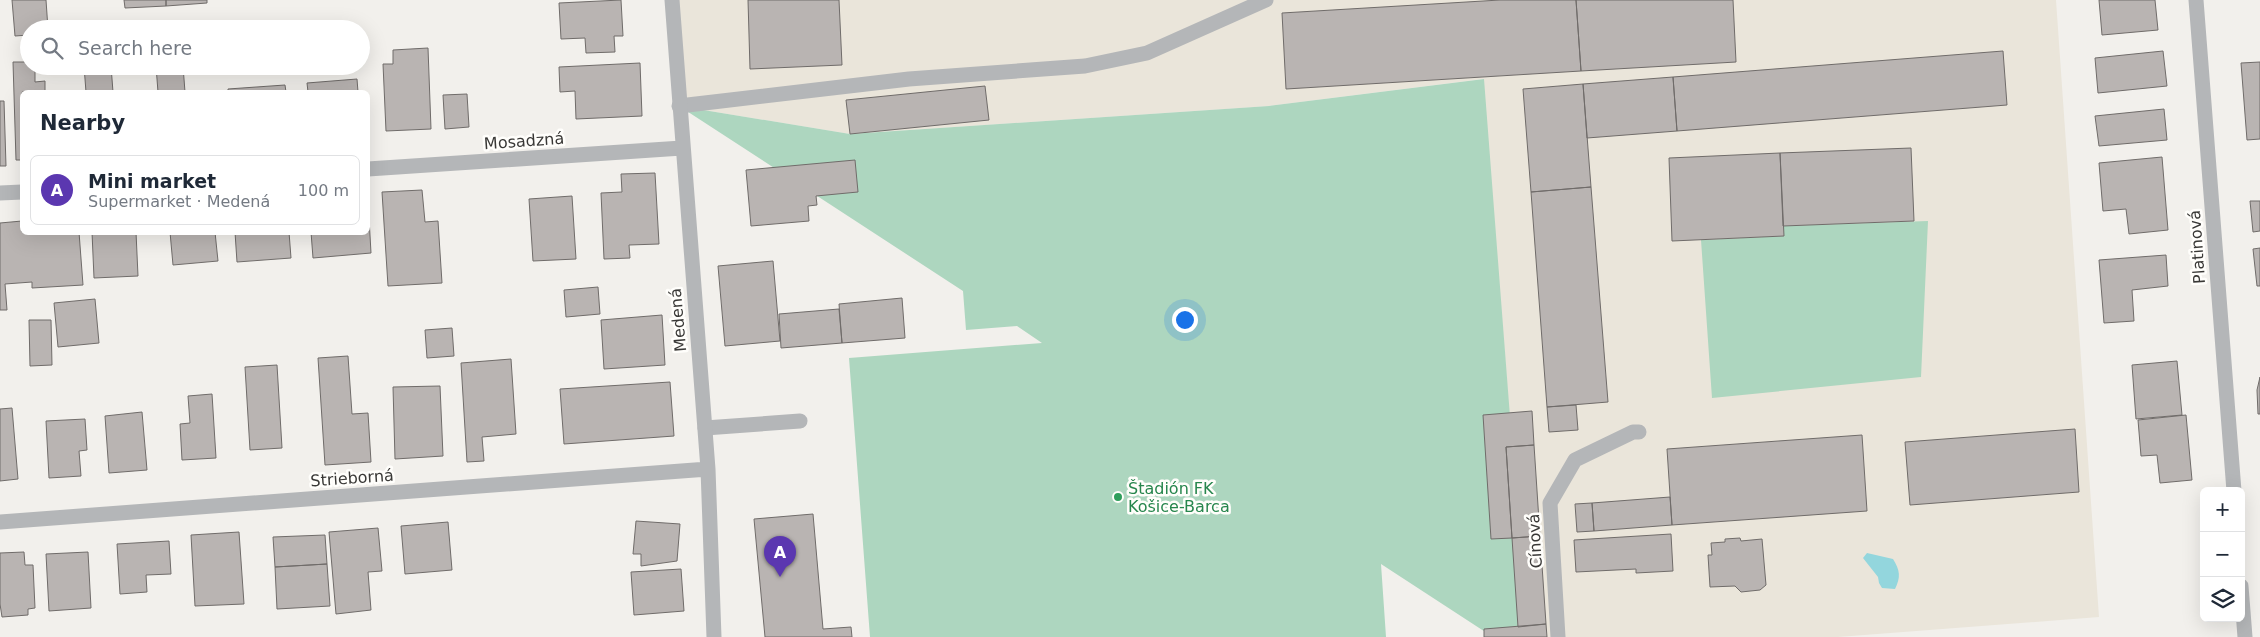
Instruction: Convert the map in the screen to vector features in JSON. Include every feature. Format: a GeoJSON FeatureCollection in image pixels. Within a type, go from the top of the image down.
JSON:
{"type":"FeatureCollection","features":[{"type":"Feature","properties":{"kind":"street","name":"Medená"},"geometry":{"type":"LineString","coordinates":[[672,0],[708,468],[714,637]]}},
{"type":"Feature","properties":{"kind":"street"},"geometry":{"type":"LineString","coordinates":[[679,106],[908,79],[1085,66],[1147,53],[1266,0]]}},
{"type":"Feature","properties":{"kind":"street","name":"Platinová"},"geometry":{"type":"LineString","coordinates":[[2196,0],[2234,487]]}},
{"type":"Feature","properties":{"kind":"street","name":"Mosadzná"},"geometry":{"type":"LineString","coordinates":[[370,169],[682,148]]}},
{"type":"Feature","properties":{"kind":"street"},"geometry":{"type":"LineString","coordinates":[[0,193],[20,192]]}},
{"type":"Feature","properties":{"kind":"street"},"geometry":{"type":"LineString","coordinates":[[705,428],[800,421]]}},
{"type":"Feature","properties":{"kind":"street","name":"Cínová"},"geometry":{"type":"LineString","coordinates":[[1558,637],[1550,503],[1575,460],[1633,432],[1639,432]]}},
{"type":"Feature","properties":{"kind":"street","name":"Strieborná"},"geometry":{"type":"LineString","coordinates":[[0,522],[708,468]]}},
{"type":"Feature","properties":{"kind":"street"},"geometry":{"type":"LineString","coordinates":[[2244,622],[2245,637]]}},
{"type":"Feature","properties":{"kind":"shaded area"},"geometry":{"type":"Polygon","coordinates":[[[673,0],[2056,0],[2099,617],[1838,637],[1527,637],[1483,79],[1269,106],[850,134],[679,106],[673,0]]]}},
{"type":"Feature","properties":{"kind":"green space"},"geometry":{"type":"Polygon","coordinates":[[[1484,79],[1527,637],[1493,637],[1381,564],[1386,637],[870,637],[849,358],[1042,343],[1017,326],[966,330],[963,291],[679,106],[850,134],[1269,106],[1484,79]]]}},
{"type":"Feature","properties":{"kind":"green space"},"geometry":{"type":"Polygon","coordinates":[[[1928,221],[1921,377],[1712,398],[1701,240],[1783,236],[1783,226],[1928,221]]]}},
{"type":"Feature","properties":{"kind":"water"},"geometry":{"type":"Polygon","coordinates":[[[1867,553],[1893,559],[1899,574],[1895,589],[1882,588],[1878,577],[1863,558],[1867,553]]]}},
{"type":"Feature","properties":{"kind":"building"},"geometry":{"type":"Polygon","coordinates":[[[12,0],[46,0],[47,20],[20,20],[20,36],[15,36],[12,0]]]}},
{"type":"Feature","properties":{"kind":"building"},"geometry":{"type":"Polygon","coordinates":[[[124,0],[166,0],[166,6],[125,8],[124,0]]]}},
{"type":"Feature","properties":{"kind":"building"},"geometry":{"type":"Polygon","coordinates":[[[166,0],[207,0],[207,3],[166,6],[166,0]]]}},
{"type":"Feature","properties":{"kind":"building"},"geometry":{"type":"Polygon","coordinates":[[[621,0],[623,36],[614,36],[615,52],[586,53],[585,38],[561,39],[559,3],[621,0]]]}},
{"type":"Feature","properties":{"kind":"building"},"geometry":{"type":"Polygon","coordinates":[[[748,0],[839,0],[842,65],[750,69],[748,0]]]}},
{"type":"Feature","properties":{"kind":"building"},"geometry":{"type":"Polygon","coordinates":[[[1500,0],[1576,0],[1581,71],[1286,89],[1282,13],[1500,0]]]}},
{"type":"Feature","properties":{"kind":"building"},"geometry":{"type":"Polygon","coordinates":[[[1576,0],[1733,0],[1736,62],[1581,71],[1576,0]]]}},
{"type":"Feature","properties":{"kind":"building"},"geometry":{"type":"Polygon","coordinates":[[[2099,0],[2155,0],[2158,30],[2102,35],[2099,0]]]}},
{"type":"Feature","properties":{"kind":"building"},"geometry":{"type":"Polygon","coordinates":[[[428,48],[431,129],[386,131],[383,64],[393,64],[393,50],[428,48]]]}},
{"type":"Feature","properties":{"kind":"building"},"geometry":{"type":"Polygon","coordinates":[[[2003,51],[2007,105],[1677,131],[1673,77],[2003,51]]]}},
{"type":"Feature","properties":{"kind":"building"},"geometry":{"type":"Polygon","coordinates":[[[2163,51],[2167,86],[2098,93],[2095,58],[2163,51]]]}},
{"type":"Feature","properties":{"kind":"building"},"geometry":{"type":"Polygon","coordinates":[[[13,62],[20,62],[20,75],[35,75],[35,82],[45,81],[45,90],[20,90],[20,160],[16,160],[13,62]]]}},
{"type":"Feature","properties":{"kind":"building"},"geometry":{"type":"Polygon","coordinates":[[[2260,62],[2260,139],[2247,140],[2241,63],[2260,62]]]}},
{"type":"Feature","properties":{"kind":"building"},"geometry":{"type":"Polygon","coordinates":[[[640,63],[642,116],[576,119],[575,91],[560,92],[559,67],[640,63]]]}},
{"type":"Feature","properties":{"kind":"building"},"geometry":{"type":"Polygon","coordinates":[[[85,75],[112,75],[113,90],[86,90],[85,75]]]}},
{"type":"Feature","properties":{"kind":"building"},"geometry":{"type":"Polygon","coordinates":[[[157,75],[184,75],[185,90],[158,90],[157,75]]]}},
{"type":"Feature","properties":{"kind":"building"},"geometry":{"type":"Polygon","coordinates":[[[1673,77],[1677,131],[1587,138],[1583,84],[1673,77]]]}},
{"type":"Feature","properties":{"kind":"building"},"geometry":{"type":"Polygon","coordinates":[[[357,79],[358,90],[308,90],[307,83],[357,79]]]}},
{"type":"Feature","properties":{"kind":"building"},"geometry":{"type":"Polygon","coordinates":[[[1583,84],[1591,187],[1531,192],[1523,89],[1583,84]]]}},
{"type":"Feature","properties":{"kind":"building"},"geometry":{"type":"Polygon","coordinates":[[[285,85],[286,90],[228,90],[285,85]]]}},
{"type":"Feature","properties":{"kind":"building"},"geometry":{"type":"Polygon","coordinates":[[[985,86],[989,120],[850,134],[846,100],[985,86]]]}},
{"type":"Feature","properties":{"kind":"building"},"geometry":{"type":"Polygon","coordinates":[[[467,94],[469,127],[445,129],[443,95],[467,94]]]}},
{"type":"Feature","properties":{"kind":"building"},"geometry":{"type":"Polygon","coordinates":[[[0,101],[4,101],[6,166],[0,166],[0,101]]]}},
{"type":"Feature","properties":{"kind":"building"},"geometry":{"type":"Polygon","coordinates":[[[2164,109],[2167,140],[2099,146],[2095,116],[2164,109]]]}},
{"type":"Feature","properties":{"kind":"building"},"geometry":{"type":"Polygon","coordinates":[[[1911,148],[1914,221],[1783,226],[1780,153],[1911,148]]]}},
{"type":"Feature","properties":{"kind":"building"},"geometry":{"type":"Polygon","coordinates":[[[1780,153],[1784,236],[1672,241],[1669,158],[1780,153]]]}},
{"type":"Feature","properties":{"kind":"building"},"geometry":{"type":"Polygon","coordinates":[[[2162,157],[2168,230],[2129,234],[2126,209],[2103,211],[2099,163],[2162,157]]]}},
{"type":"Feature","properties":{"kind":"building"},"geometry":{"type":"Polygon","coordinates":[[[855,160],[858,192],[816,196],[817,205],[808,206],[809,221],[751,226],[746,170],[855,160]]]}},
{"type":"Feature","properties":{"kind":"building"},"geometry":{"type":"Polygon","coordinates":[[[655,173],[659,244],[629,245],[630,258],[604,259],[601,193],[622,192],[621,174],[655,173]]]}},
{"type":"Feature","properties":{"kind":"building"},"geometry":{"type":"Polygon","coordinates":[[[1591,187],[1608,402],[1547,407],[1531,192],[1591,187]]]}},
{"type":"Feature","properties":{"kind":"building"},"geometry":{"type":"Polygon","coordinates":[[[422,190],[425,222],[438,221],[442,283],[388,286],[382,192],[422,190]]]}},
{"type":"Feature","properties":{"kind":"building"},"geometry":{"type":"Polygon","coordinates":[[[572,196],[576,259],[533,261],[529,199],[572,196]]]}},
{"type":"Feature","properties":{"kind":"building"},"geometry":{"type":"Polygon","coordinates":[[[2250,201],[2260,201],[2260,231],[2253,232],[2250,201]]]}},
{"type":"Feature","properties":{"kind":"building"},"geometry":{"type":"Polygon","coordinates":[[[20,221],[20,235],[79,235],[83,285],[32,288],[32,282],[5,284],[7,310],[0,310],[0,223],[20,221]]]}},
{"type":"Feature","properties":{"kind":"building"},"geometry":{"type":"Polygon","coordinates":[[[92,235],[136,235],[138,276],[94,278],[92,235]]]}},
{"type":"Feature","properties":{"kind":"building"},"geometry":{"type":"Polygon","coordinates":[[[170,235],[215,235],[218,261],[173,265],[170,235]]]}},
{"type":"Feature","properties":{"kind":"building"},"geometry":{"type":"Polygon","coordinates":[[[235,235],[289,235],[291,258],[237,262],[235,235]]]}},
{"type":"Feature","properties":{"kind":"building"},"geometry":{"type":"Polygon","coordinates":[[[311,235],[370,235],[371,253],[313,258],[311,235]]]}},
{"type":"Feature","properties":{"kind":"building"},"geometry":{"type":"Polygon","coordinates":[[[2260,248],[2260,286],[2257,286],[2253,249],[2260,248]]]}},
{"type":"Feature","properties":{"kind":"building"},"geometry":{"type":"Polygon","coordinates":[[[2166,255],[2168,286],[2132,290],[2134,321],[2104,323],[2099,260],[2166,255]]]}},
{"type":"Feature","properties":{"kind":"building"},"geometry":{"type":"Polygon","coordinates":[[[773,261],[780,341],[725,346],[718,266],[773,261]]]}},
{"type":"Feature","properties":{"kind":"building"},"geometry":{"type":"Polygon","coordinates":[[[598,287],[600,314],[566,317],[564,290],[598,287]]]}},
{"type":"Feature","properties":{"kind":"building"},"geometry":{"type":"Polygon","coordinates":[[[902,298],[905,338],[842,343],[839,304],[902,298]]]}},
{"type":"Feature","properties":{"kind":"building"},"geometry":{"type":"Polygon","coordinates":[[[95,299],[99,343],[58,347],[54,303],[95,299]]]}},
{"type":"Feature","properties":{"kind":"building"},"geometry":{"type":"Polygon","coordinates":[[[839,309],[842,343],[781,348],[779,314],[839,309]]]}},
{"type":"Feature","properties":{"kind":"building"},"geometry":{"type":"Polygon","coordinates":[[[662,315],[665,365],[604,369],[601,320],[662,315]]]}},
{"type":"Feature","properties":{"kind":"building"},"geometry":{"type":"Polygon","coordinates":[[[29,320],[51,320],[52,365],[30,366],[29,320]]]}},
{"type":"Feature","properties":{"kind":"building"},"geometry":{"type":"Polygon","coordinates":[[[452,328],[454,356],[427,358],[425,330],[452,328]]]}},
{"type":"Feature","properties":{"kind":"building"},"geometry":{"type":"Polygon","coordinates":[[[348,356],[352,414],[368,413],[371,462],[325,465],[318,358],[348,356]]]}},
{"type":"Feature","properties":{"kind":"building"},"geometry":{"type":"Polygon","coordinates":[[[511,359],[516,434],[482,437],[484,461],[467,462],[461,363],[511,359]]]}},
{"type":"Feature","properties":{"kind":"building"},"geometry":{"type":"Polygon","coordinates":[[[2177,361],[2182,415],[2136,419],[2132,365],[2177,361]]]}},
{"type":"Feature","properties":{"kind":"building"},"geometry":{"type":"Polygon","coordinates":[[[277,365],[282,448],[250,450],[245,367],[277,365]]]}},
{"type":"Feature","properties":{"kind":"building"},"geometry":{"type":"Polygon","coordinates":[[[2260,377],[2260,414],[2258,414],[2257,390],[2260,377]]]}},
{"type":"Feature","properties":{"kind":"building"},"geometry":{"type":"Polygon","coordinates":[[[670,382],[674,436],[564,444],[560,389],[670,382]]]}},
{"type":"Feature","properties":{"kind":"building"},"geometry":{"type":"Polygon","coordinates":[[[440,386],[443,456],[395,459],[393,387],[440,386]]]}},
{"type":"Feature","properties":{"kind":"building"},"geometry":{"type":"Polygon","coordinates":[[[212,394],[216,458],[182,460],[180,424],[190,423],[188,396],[212,394]]]}},
{"type":"Feature","properties":{"kind":"building"},"geometry":{"type":"Polygon","coordinates":[[[1576,405],[1578,430],[1549,432],[1547,407],[1576,405]]]}},
{"type":"Feature","properties":{"kind":"building"},"geometry":{"type":"Polygon","coordinates":[[[12,408],[18,479],[0,481],[0,409],[12,408]]]}},
{"type":"Feature","properties":{"kind":"building"},"geometry":{"type":"Polygon","coordinates":[[[1532,411],[1534,445],[1506,447],[1512,538],[1491,539],[1483,415],[1532,411]]]}},
{"type":"Feature","properties":{"kind":"building"},"geometry":{"type":"Polygon","coordinates":[[[142,412],[147,470],[109,473],[105,416],[142,412]]]}},
{"type":"Feature","properties":{"kind":"building"},"geometry":{"type":"Polygon","coordinates":[[[2186,415],[2192,480],[2160,483],[2157,455],[2141,456],[2138,420],[2186,415]]]}},
{"type":"Feature","properties":{"kind":"building"},"geometry":{"type":"Polygon","coordinates":[[[85,419],[87,450],[79,451],[81,476],[49,478],[46,421],[85,419]]]}},
{"type":"Feature","properties":{"kind":"building"},"geometry":{"type":"Polygon","coordinates":[[[2075,429],[2079,492],[1910,505],[1905,442],[2075,429]]]}},
{"type":"Feature","properties":{"kind":"building"},"geometry":{"type":"Polygon","coordinates":[[[1862,435],[1867,511],[1672,525],[1667,449],[1862,435]]]}},
{"type":"Feature","properties":{"kind":"building"},"geometry":{"type":"Polygon","coordinates":[[[1534,445],[1540,536],[1512,538],[1506,447],[1534,445]]]}},
{"type":"Feature","properties":{"kind":"building"},"geometry":{"type":"Polygon","coordinates":[[[1670,497],[1672,525],[1594,531],[1592,503],[1670,497]]]}},
{"type":"Feature","properties":{"kind":"building"},"geometry":{"type":"Polygon","coordinates":[[[1592,503],[1594,531],[1577,532],[1575,504],[1592,503]]]}},
{"type":"Feature","properties":{"kind":"building"},"geometry":{"type":"Polygon","coordinates":[[[813,514],[823,629],[851,627],[852,637],[765,637],[754,519],[813,514]]]}},
{"type":"Feature","properties":{"kind":"building"},"geometry":{"type":"Polygon","coordinates":[[[636,521],[680,524],[677,561],[641,566],[641,554],[633,554],[636,521]]]}},
{"type":"Feature","properties":{"kind":"building"},"geometry":{"type":"Polygon","coordinates":[[[448,522],[452,570],[405,574],[401,526],[448,522]]]}},
{"type":"Feature","properties":{"kind":"building"},"geometry":{"type":"Polygon","coordinates":[[[378,528],[382,571],[368,572],[371,610],[336,614],[329,532],[378,528]]]}},
{"type":"Feature","properties":{"kind":"building"},"geometry":{"type":"Polygon","coordinates":[[[239,532],[244,604],[195,606],[191,535],[239,532]]]}},
{"type":"Feature","properties":{"kind":"building"},"geometry":{"type":"Polygon","coordinates":[[[1671,534],[1673,571],[1636,573],[1636,569],[1576,572],[1574,540],[1671,534]]]}},
{"type":"Feature","properties":{"kind":"building"},"geometry":{"type":"Polygon","coordinates":[[[325,535],[327,564],[275,567],[273,537],[325,535]]]}},
{"type":"Feature","properties":{"kind":"building"},"geometry":{"type":"Polygon","coordinates":[[[1540,536],[1546,624],[1518,627],[1512,538],[1540,536]]]}},
{"type":"Feature","properties":{"kind":"building"},"geometry":{"type":"Polygon","coordinates":[[[1740,538],[1741,541],[1762,539],[1766,585],[1760,590],[1741,592],[1735,586],[1710,587],[1708,555],[1712,555],[1711,543],[1725,542],[1725,539],[1740,538]]]}},
{"type":"Feature","properties":{"kind":"building"},"geometry":{"type":"Polygon","coordinates":[[[169,541],[171,574],[146,575],[147,592],[120,594],[117,544],[169,541]]]}},
{"type":"Feature","properties":{"kind":"building"},"geometry":{"type":"Polygon","coordinates":[[[24,552],[25,565],[33,565],[35,608],[28,609],[28,615],[2,617],[0,604],[0,553],[24,552]]]}},
{"type":"Feature","properties":{"kind":"building"},"geometry":{"type":"Polygon","coordinates":[[[88,552],[91,608],[49,611],[46,554],[88,552]]]}},
{"type":"Feature","properties":{"kind":"building"},"geometry":{"type":"Polygon","coordinates":[[[327,564],[330,606],[277,609],[275,567],[327,564]]]}},
{"type":"Feature","properties":{"kind":"building"},"geometry":{"type":"Polygon","coordinates":[[[681,569],[684,611],[634,615],[631,572],[681,569]]]}},
{"type":"Feature","properties":{"kind":"building"},"geometry":{"type":"Polygon","coordinates":[[[1546,624],[1547,637],[1484,637],[1484,629],[1546,624]]]}},
{"type":"Feature","properties":{"kind":"place","name":"Štadión FK Košice-Barca"},"geometry":{"type":"Point","coordinates":[1118,497]}},
{"type":"Feature","properties":{"kind":"place","name":"Mini market"},"geometry":{"type":"Point","coordinates":[780,577]}}]}
